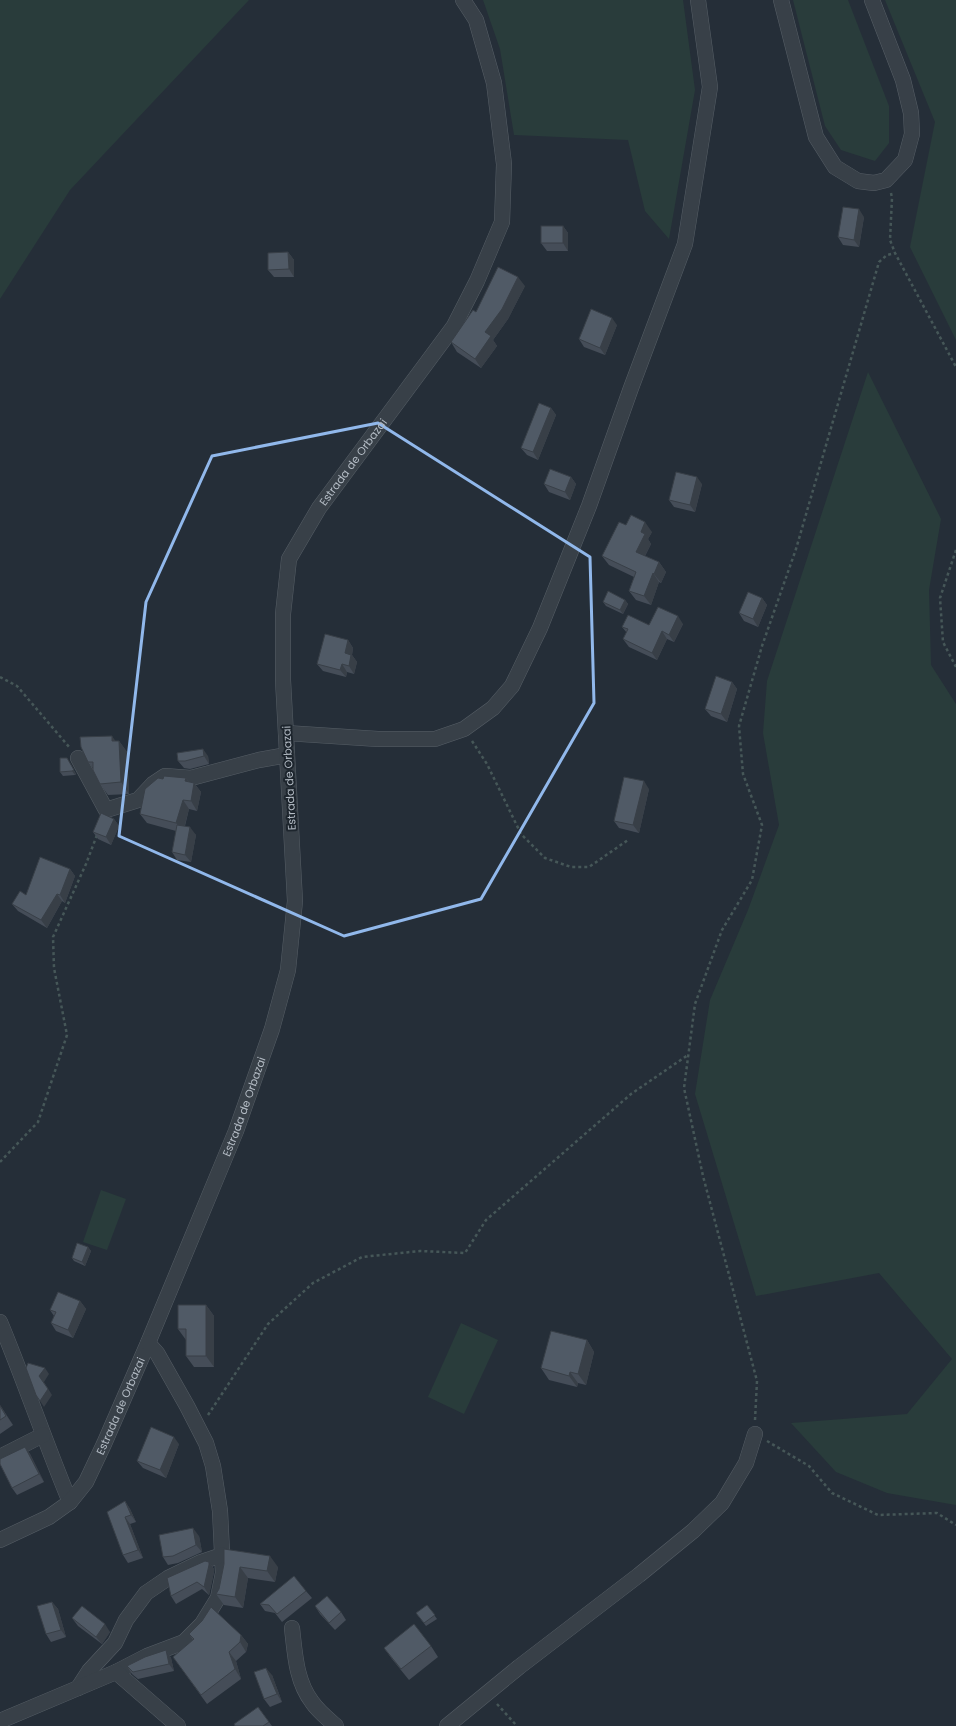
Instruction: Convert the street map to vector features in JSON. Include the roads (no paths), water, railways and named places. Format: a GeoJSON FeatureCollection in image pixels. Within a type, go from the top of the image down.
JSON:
{"type":"FeatureCollection","features":[{"type":"Feature","properties":{"kind":"street","name":"Estrada de Orbazai"},"geometry":{"type":"LineString","coordinates":[[0,1540],[49,1517],[70,1502],[86,1482],[148,1343],[236,1131],[272,1029],[288,970],[295,902],[283,680],[283,614],[289,559],[319,508],[454,326],[477,281],[502,222],[504,164],[494,84],[476,20],[463,0]]}},
{"type":"Feature","properties":{"kind":"street"},"geometry":{"type":"LineString","coordinates":[[286,733],[378,739],[435,739],[464,729],[493,708],[512,686],[540,628],[589,506],[685,244],[710,87],[698,0]]}},
{"type":"Feature","properties":{"kind":"street"},"geometry":{"type":"LineString","coordinates":[[781,0],[816,137],[835,167],[858,182],[874,183],[886,180],[904,160],[912,134],[911,113],[904,80],[872,0]]}},
{"type":"Feature","properties":{"kind":"street"},"geometry":{"type":"LineString","coordinates":[[78,758],[106,810],[138,800],[153,784],[164,776],[191,778],[259,760],[288,755]]}},
{"type":"Feature","properties":{"kind":"street"},"geometry":{"type":"LineString","coordinates":[[0,1322],[23,1379],[42,1436],[70,1502]]}},
{"type":"Feature","properties":{"kind":"street"},"geometry":{"type":"LineString","coordinates":[[0,1721],[116,1672],[147,1656],[184,1642],[202,1624],[218,1598],[223,1573],[220,1511],[213,1466],[206,1443],[157,1353],[148,1343]]}},
{"type":"Feature","properties":{"kind":"street"},"geometry":{"type":"LineString","coordinates":[[447,1726],[693,1531],[722,1503],[746,1463],[755,1434]]}},
{"type":"Feature","properties":{"kind":"street"},"geometry":{"type":"LineString","coordinates":[[0,1457],[42,1436]]}},
{"type":"Feature","properties":{"kind":"street"},"geometry":{"type":"LineString","coordinates":[[78,1688],[89,1671],[115,1643],[126,1620],[146,1593],[168,1578],[201,1562],[222,1555]]}},
{"type":"Feature","properties":{"kind":"street"},"geometry":{"type":"LineString","coordinates":[[292,1628],[295,1661],[303,1687],[312,1704],[336,1726]]}},
{"type":"Feature","properties":{"kind":"street"},"geometry":{"type":"LineString","coordinates":[[116,1672],[178,1726]]}}]}
